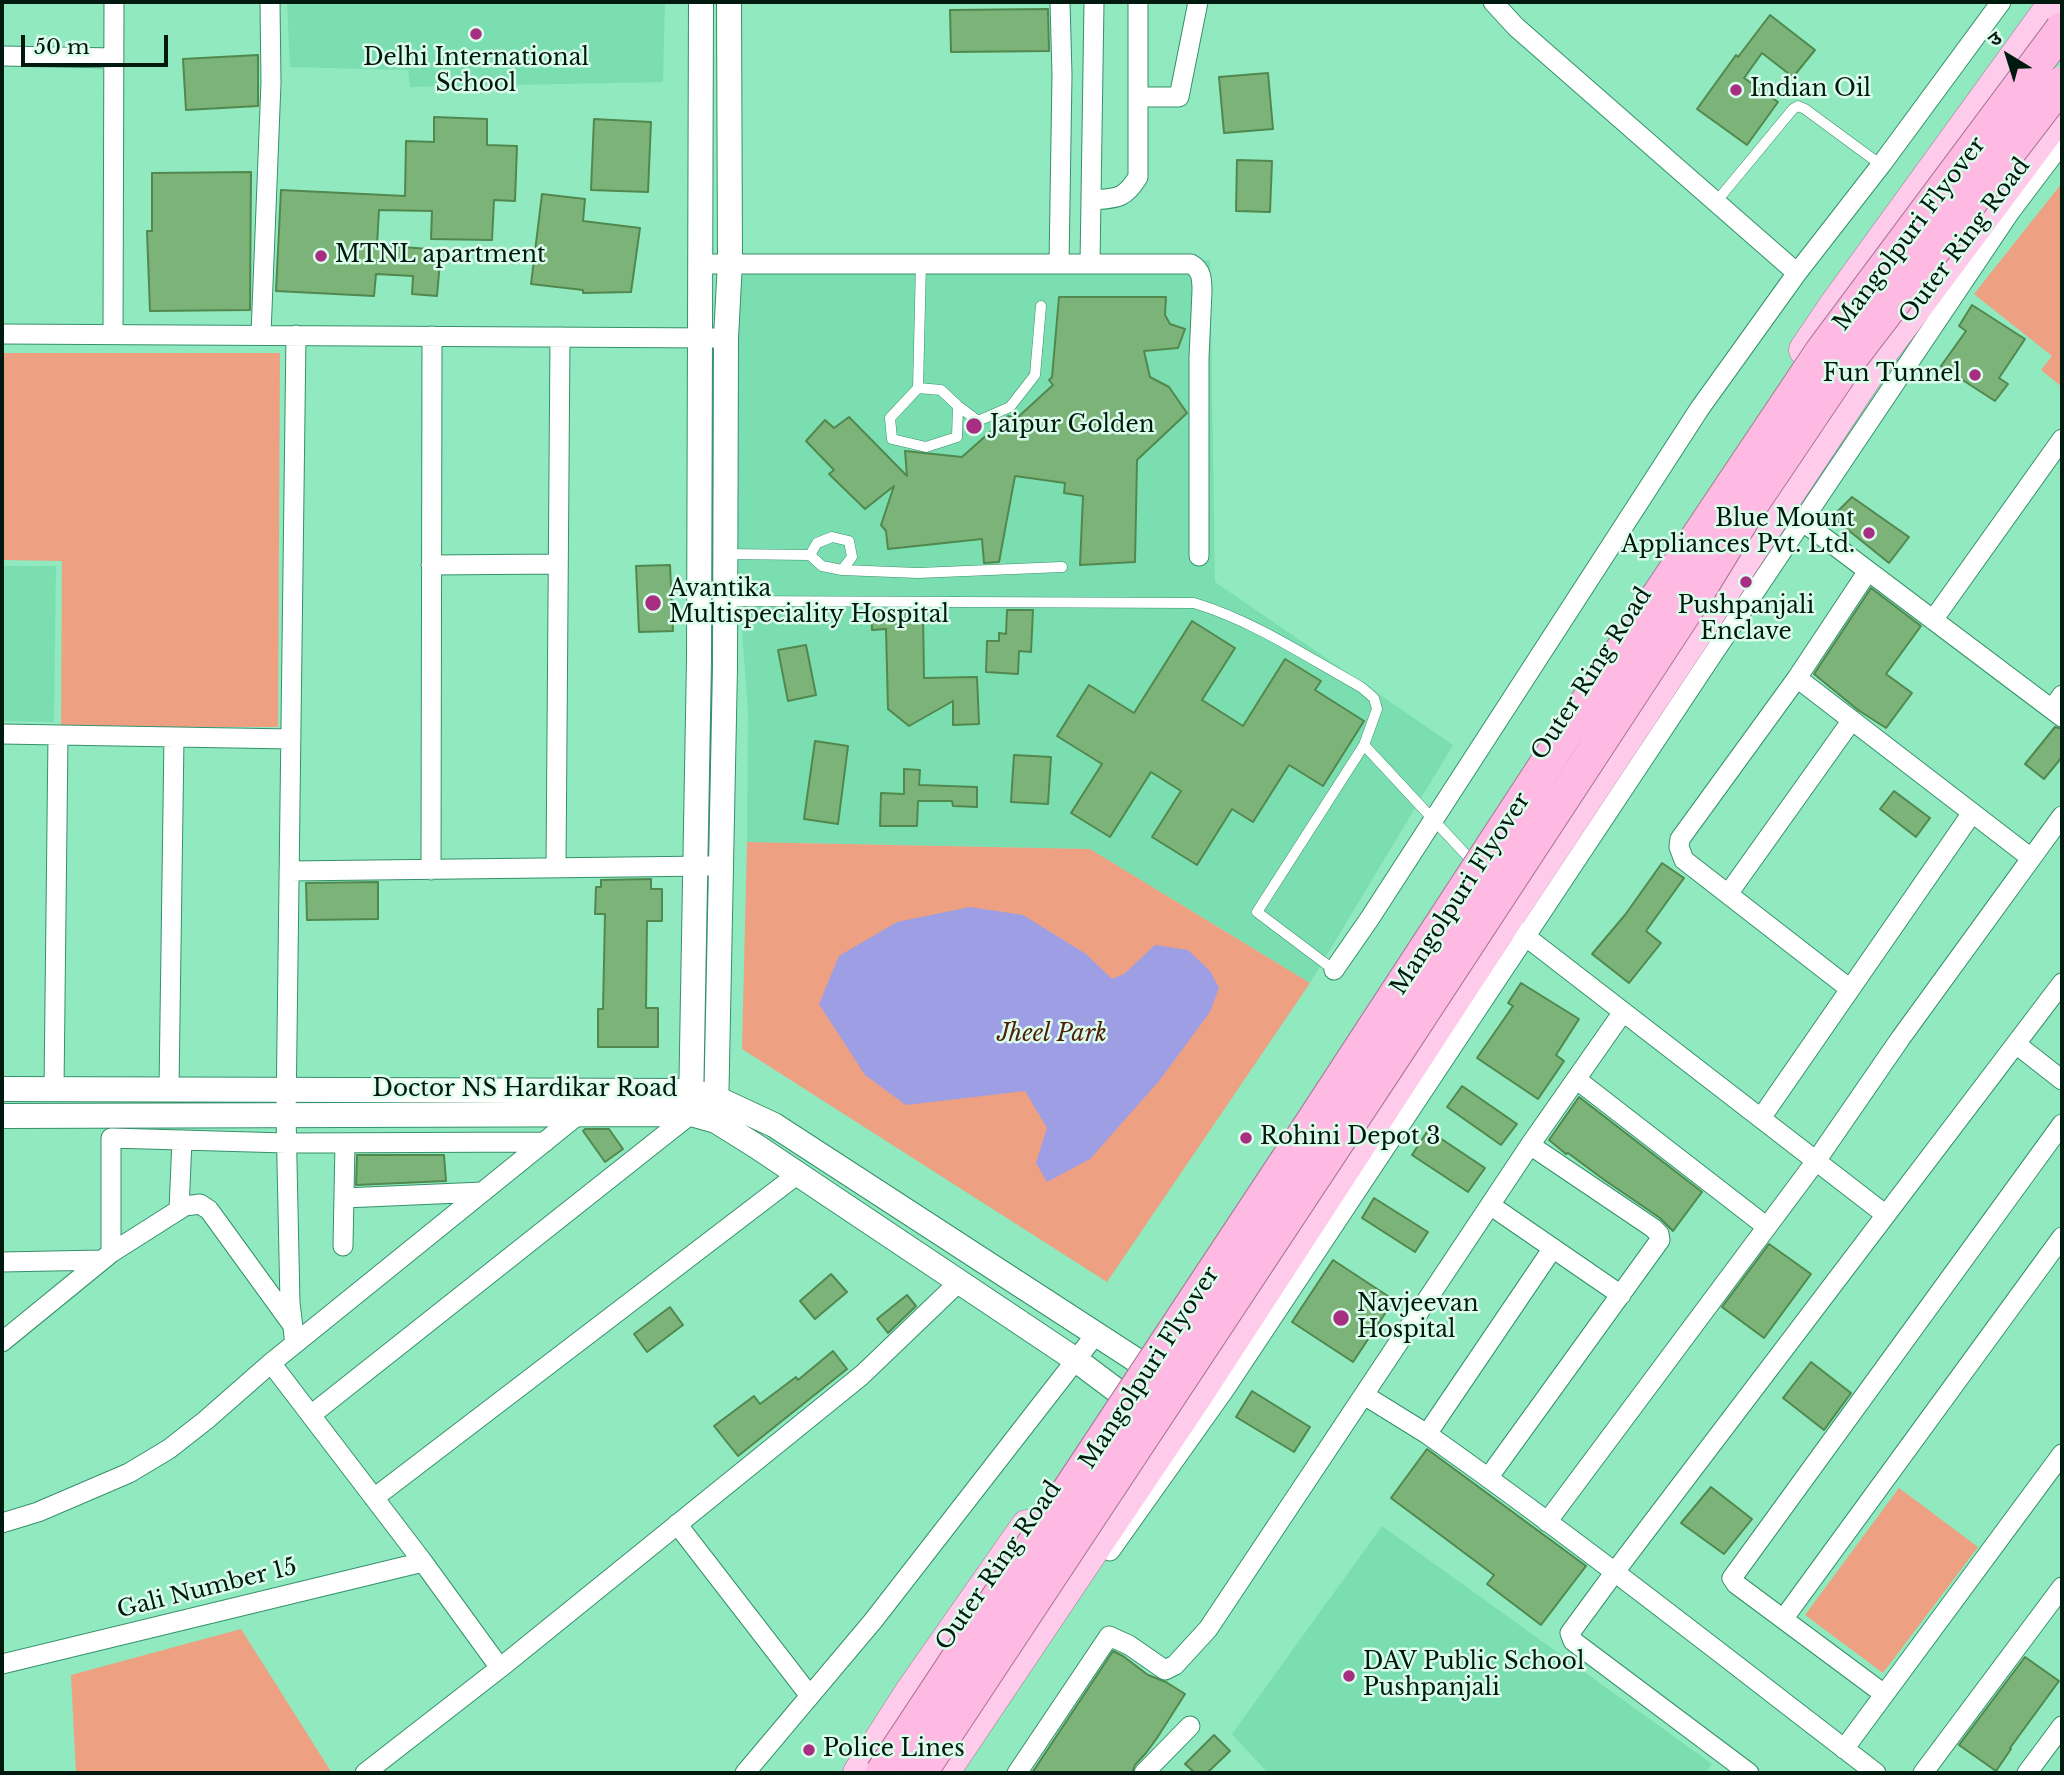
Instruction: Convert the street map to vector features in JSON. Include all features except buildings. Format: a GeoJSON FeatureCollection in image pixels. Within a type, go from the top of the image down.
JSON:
{"type":"FeatureCollection","features":[{"type":"Feature","properties":{"kind":"highway","name":"Mangolpuri Flyover"},"geometry":{"type":"LineString","coordinates":[[881,1773],[1556,749],[1822,351],[2062,29]]}},
{"type":"Feature","properties":{"kind":"highway","name":"Mangolpuri Flyover"},"geometry":{"type":"LineString","coordinates":[[920,1773],[1393,1058],[1695,597],[1752,504],[1845,366],[2062,83]]}},
{"type":"Feature","properties":{"kind":"main road","name":"Outer Ring Road"},"geometry":{"type":"LineString","coordinates":[[859,1773],[918,1681],[1120,1393],[1833,307],[2055,2]]}},
{"type":"Feature","properties":{"kind":"main road","name":"Outer Ring Road"},"geometry":{"type":"LineString","coordinates":[[943,1773],[1291,1250],[1515,929],[1883,351],[2062,111]]}},
{"type":"Feature","properties":{"kind":"main road"},"geometry":{"type":"LineString","coordinates":[[1231,1222],[1291,1250]]}},
{"type":"Feature","properties":{"kind":"main road"},"geometry":{"type":"LineString","coordinates":[[1016,1542],[1071,1583]]}},
{"type":"Feature","properties":{"kind":"street"},"geometry":{"type":"LineString","coordinates":[[113,334],[114,2]]}},
{"type":"Feature","properties":{"kind":"street"},"geometry":{"type":"LineString","coordinates":[[261,334],[271,83],[270,2]]}},
{"type":"Feature","properties":{"kind":"street"},"geometry":{"type":"LineString","coordinates":[[311,1415],[691,1102],[699,555],[701,2]]}},
{"type":"Feature","properties":{"kind":"street"},"geometry":{"type":"LineString","coordinates":[[716,1109],[725,667],[726,338],[730,262],[729,2]]}},
{"type":"Feature","properties":{"kind":"street"},"geometry":{"type":"LineString","coordinates":[[1059,264],[1062,75],[1060,2]]}},
{"type":"Feature","properties":{"kind":"street"},"geometry":{"type":"LineString","coordinates":[[1090,264],[1094,2]]}},
{"type":"Feature","properties":{"kind":"street"},"geometry":{"type":"LineString","coordinates":[[1091,200],[1119,198],[1130,191],[1138,177],[1138,2]]}},
{"type":"Feature","properties":{"kind":"street"},"geometry":{"type":"LineString","coordinates":[[1138,97],[1179,97],[1198,2]]}},
{"type":"Feature","properties":{"kind":"street"},"geometry":{"type":"LineString","coordinates":[[1493,2],[1516,27],[1797,273]]}},
{"type":"Feature","properties":{"kind":"street"},"geometry":{"type":"LineString","coordinates":[[1334,970],[1700,408],[1797,273],[1881,165],[2001,2]]}},
{"type":"Feature","properties":{"kind":"street"},"geometry":{"type":"LineString","coordinates":[[2,56],[114,58]]}},
{"type":"Feature","properties":{"kind":"street"},"geometry":{"type":"LineString","coordinates":[[961,1773],[1038,1652],[1225,1389],[1515,929],[1802,521],[2010,212],[2062,143]]}},
{"type":"Feature","properties":{"kind":"street"},"geometry":{"type":"LineString","coordinates":[[701,264],[1191,264],[1200,272],[1202,291],[1199,556]]}},
{"type":"Feature","properties":{"kind":"street"},"geometry":{"type":"LineString","coordinates":[[2,334],[726,338]]}},
{"type":"Feature","properties":{"kind":"street"},"geometry":{"type":"LineString","coordinates":[[294,1334],[290,1303],[286,1089],[296,335]]}},
{"type":"Feature","properties":{"kind":"street"},"geometry":{"type":"LineString","coordinates":[[432,336],[432,870]]}},
{"type":"Feature","properties":{"kind":"street"},"geometry":{"type":"LineString","coordinates":[[556,868],[560,337]]}},
{"type":"Feature","properties":{"kind":"street"},"geometry":{"type":"LineString","coordinates":[[1934,620],[2062,439]]}},
{"type":"Feature","properties":{"kind":"street"},"geometry":{"type":"LineString","coordinates":[[1802,521],[1934,620],[2059,707]]}},
{"type":"Feature","properties":{"kind":"street"},"geometry":{"type":"LineString","coordinates":[[432,565],[558,564]]}},
{"type":"Feature","properties":{"kind":"street"},"geometry":{"type":"LineString","coordinates":[[1850,989],[1684,860],[1679,847],[1680,839],[1797,678],[1868,571]]}},
{"type":"Feature","properties":{"kind":"street"},"geometry":{"type":"LineString","coordinates":[[1797,678],[2031,858]]}},
{"type":"Feature","properties":{"kind":"street"},"geometry":{"type":"LineString","coordinates":[[1728,894],[1852,720]]}},
{"type":"Feature","properties":{"kind":"street"},"geometry":{"type":"LineString","coordinates":[[2,734],[291,739]]}},
{"type":"Feature","properties":{"kind":"street"},"geometry":{"type":"LineString","coordinates":[[54,1089],[58,735]]}},
{"type":"Feature","properties":{"kind":"street"},"geometry":{"type":"LineString","coordinates":[[169,1089],[174,737]]}},
{"type":"Feature","properties":{"kind":"street"},"geometry":{"type":"LineString","coordinates":[[1761,1118],[1972,813]]}},
{"type":"Feature","properties":{"kind":"street"},"geometry":{"type":"LineString","coordinates":[[1547,1522],[1816,1161],[1900,1039],[2062,816]]}},
{"type":"Feature","properties":{"kind":"street"},"geometry":{"type":"LineString","coordinates":[[289,871],[721,866]]}},
{"type":"Feature","properties":{"kind":"street"},"geometry":{"type":"LineString","coordinates":[[1515,929],[1886,1215]]}},
{"type":"Feature","properties":{"kind":"street"},"geometry":{"type":"LineString","coordinates":[[1749,1773],[1570,1639],[1570,1633],[2062,983]]}},
{"type":"Feature","properties":{"kind":"street"},"geometry":{"type":"LineString","coordinates":[[1017,1773],[1110,1636],[1129,1645],[1164,1670],[1175,1665],[1208,1629],[1530,1145],[1623,1012]]}},
{"type":"Feature","properties":{"kind":"street"},"geometry":{"type":"LineString","coordinates":[[2016,1044],[2062,1080]]}},
{"type":"Feature","properties":{"kind":"street"},"geometry":{"type":"LineString","coordinates":[[1576,1079],[1767,1227]]}},
{"type":"Feature","properties":{"kind":"street","name":"Doctor NS Hardikar Road"},"geometry":{"type":"LineString","coordinates":[[2,1089],[286,1089],[691,1102],[774,1125],[1139,1362]]}},
{"type":"Feature","properties":{"kind":"street","name":"Doctor NS Hardikar Road"},"geometry":{"type":"LineString","coordinates":[[2,1116],[579,1114],[691,1102]]}},
{"type":"Feature","properties":{"kind":"street","name":"Doctor NS Hardikar Road"},"geometry":{"type":"LineString","coordinates":[[716,1109],[798,1174],[1076,1360],[1120,1393]]}},
{"type":"Feature","properties":{"kind":"street"},"geometry":{"type":"LineString","coordinates":[[2,1523],[38,1512],[129,1473],[169,1449],[271,1363],[294,1334],[484,1192],[579,1114]]}},
{"type":"Feature","properties":{"kind":"street"},"geometry":{"type":"LineString","coordinates":[[1884,1694],[1736,1584],[1732,1578],[2062,1124]]}},
{"type":"Feature","properties":{"kind":"street"},"geometry":{"type":"LineString","coordinates":[[106,1256],[111,1138],[286,1143],[545,1142]]}},
{"type":"Feature","properties":{"kind":"street"},"geometry":{"type":"LineString","coordinates":[[179,1210],[182,1140]]}},
{"type":"Feature","properties":{"kind":"street"},"geometry":{"type":"LineString","coordinates":[[343,1246],[345,1143]]}},
{"type":"Feature","properties":{"kind":"street"},"geometry":{"type":"LineString","coordinates":[[1488,1478],[1660,1240],[1659,1234],[1653,1228],[1530,1145]]}},
{"type":"Feature","properties":{"kind":"street"},"geometry":{"type":"LineString","coordinates":[[374,1498],[798,1174]]}},
{"type":"Feature","properties":{"kind":"street"},"geometry":{"type":"LineString","coordinates":[[344,1198],[484,1192]]}},
{"type":"Feature","properties":{"kind":"street"},"geometry":{"type":"LineString","coordinates":[[2,1342],[106,1256],[185,1206],[200,1204],[209,1210],[294,1334]]}},
{"type":"Feature","properties":{"kind":"street"},"geometry":{"type":"LineString","coordinates":[[1490,1205],[1621,1295]]}},
{"type":"Feature","properties":{"kind":"street"},"geometry":{"type":"LineString","coordinates":[[1784,1619],[2062,1237]]}},
{"type":"Feature","properties":{"kind":"street"},"geometry":{"type":"LineString","coordinates":[[1427,1434],[1553,1248]]}},
{"type":"Feature","properties":{"kind":"street"},"geometry":{"type":"LineString","coordinates":[[2,1262],[106,1256]]}},
{"type":"Feature","properties":{"kind":"street"},"geometry":{"type":"LineString","coordinates":[[365,1773],[500,1668],[862,1375],[959,1282]]}},
{"type":"Feature","properties":{"kind":"street"},"geometry":{"type":"LineString","coordinates":[[745,1773],[873,1621],[1096,1334]]}},
{"type":"Feature","properties":{"kind":"street"},"geometry":{"type":"LineString","coordinates":[[271,1363],[500,1668]]}},
{"type":"Feature","properties":{"kind":"street"},"geometry":{"type":"LineString","coordinates":[[1364,1395],[1427,1434],[1488,1478],[1876,1773]]}},
{"type":"Feature","properties":{"kind":"street"},"geometry":{"type":"LineString","coordinates":[[1844,1749],[2062,1454]]}},
{"type":"Feature","properties":{"kind":"street"},"geometry":{"type":"LineString","coordinates":[[677,1524],[810,1696]]}},
{"type":"Feature","properties":{"kind":"street","name":"Gali Number 15"},"geometry":{"type":"LineString","coordinates":[[2,1664],[423,1562]]}},
{"type":"Feature","properties":{"kind":"street"},"geometry":{"type":"LineString","coordinates":[[1923,1773],[2062,1587]]}},
{"type":"Feature","properties":{"kind":"street"},"geometry":{"type":"LineString","coordinates":[[1144,1773],[1190,1726]]}},
{"type":"Feature","properties":{"kind":"street"},"geometry":{"type":"LineString","coordinates":[[2027,1773],[2062,1726]]}},
{"type":"Feature","properties":{"kind":"lane"},"geometry":{"type":"LineString","coordinates":[[1716,202],[1798,106],[1881,165]]}},
{"type":"Feature","properties":{"kind":"lane"},"geometry":{"type":"LineString","coordinates":[[921,263],[918,388],[890,418],[892,439],[926,447],[957,437],[958,405]]}},
{"type":"Feature","properties":{"kind":"lane"},"geometry":{"type":"LineString","coordinates":[[918,388],[941,390],[978,421],[1010,407],[1035,375],[1041,306]]}},
{"type":"Feature","properties":{"kind":"lane"},"geometry":{"type":"LineString","coordinates":[[810,555],[817,542],[832,537],[849,541],[852,557],[842,570]]}},
{"type":"Feature","properties":{"kind":"lane"},"geometry":{"type":"LineString","coordinates":[[699,555],[810,555],[822,566],[842,570],[918,573],[1062,567]]}},
{"type":"Feature","properties":{"kind":"lane"},"geometry":{"type":"LineString","coordinates":[[724,601],[1194,603],[1221,611],[1251,626],[1361,687],[1374,698],[1377,709],[1364,745],[1257,912],[1334,970]]}},
{"type":"Feature","properties":{"kind":"lane"},"geometry":{"type":"LineString","coordinates":[[1364,745],[1470,859]]}},
{"type":"Feature","properties":{"kind":"shaded area","name":"Delhi International School"},"geometry":{"type":"Polygon","coordinates":[[[287,2],[665,2],[663,82],[410,87],[408,70],[290,67],[287,2]]]}},
{"type":"Feature","properties":{"kind":"shaded area"},"geometry":{"type":"Polygon","coordinates":[[[1210,260],[1215,582],[1453,745],[1310,983],[1090,849],[747,842],[748,712],[739,591],[734,270],[1210,260]]]}},
{"type":"Feature","properties":{"kind":"shaded area"},"geometry":{"type":"Polygon","coordinates":[[[2,566],[56,566],[54,722],[2,721],[2,566]]]}},
{"type":"Feature","properties":{"kind":"shaded area"},"geometry":{"type":"Polygon","coordinates":[[[1382,1526],[1712,1764],[1705,1773],[1268,1773],[1232,1734],[1382,1526]]]}},
{"type":"Feature","properties":{"kind":"green space"},"geometry":{"type":"Polygon","coordinates":[[[2062,183],[2062,387],[2041,370],[2052,356],[1974,294],[2062,183]]]}},
{"type":"Feature","properties":{"kind":"green space"},"geometry":{"type":"Polygon","coordinates":[[[2,353],[280,353],[278,727],[61,727],[62,561],[2,560],[2,353]]]}},
{"type":"Feature","properties":{"kind":"green space","name":"Jheel Park"},"geometry":{"type":"Polygon","coordinates":[[[747,842],[1090,849],[1310,983],[1107,1282],[742,1049],[747,842]]]}},
{"type":"Feature","properties":{"kind":"green space"},"geometry":{"type":"Polygon","coordinates":[[[1899,1488],[1978,1547],[1883,1673],[1805,1615],[1899,1488]]]}},
{"type":"Feature","properties":{"kind":"green space"},"geometry":{"type":"Polygon","coordinates":[[[241,1629],[332,1773],[76,1773],[71,1675],[241,1629]]]}},
{"type":"Feature","properties":{"kind":"water"},"geometry":{"type":"Polygon","coordinates":[[[970,907],[1023,915],[1086,954],[1112,979],[1124,974],[1155,945],[1188,950],[1210,971],[1219,988],[1210,1012],[1159,1081],[1090,1159],[1047,1182],[1036,1163],[1047,1128],[1025,1091],[906,1105],[865,1075],[819,1004],[839,956],[897,922],[970,907]]]}},
{"type":"Feature","properties":{"kind":"place","name":"Delhi International School"},"geometry":{"type":"Point","coordinates":[476,34]}},
{"type":"Feature","properties":{"kind":"place","name":"Indian Oil"},"geometry":{"type":"Point","coordinates":[1736,90]}},
{"type":"Feature","properties":{"kind":"place","name":"MTNL apartment"},"geometry":{"type":"Point","coordinates":[321,256]}},
{"type":"Feature","properties":{"kind":"place","name":"Fun Tunnel"},"geometry":{"type":"Point","coordinates":[1975,375]}},
{"type":"Feature","properties":{"kind":"place","name":"Jaipur Golden"},"geometry":{"type":"Point","coordinates":[974,426]}},
{"type":"Feature","properties":{"kind":"place","name":"Blue Mount Appliances Pvt. Ltd."},"geometry":{"type":"Point","coordinates":[1869,533]}},
{"type":"Feature","properties":{"kind":"place","name":"Pushpanjali Enclave"},"geometry":{"type":"Point","coordinates":[1746,582]}},
{"type":"Feature","properties":{"kind":"place","name":"Avantika Multispeciality Hospital"},"geometry":{"type":"Point","coordinates":[653,603]}},
{"type":"Feature","properties":{"kind":"place","name":"Rohini Depot 3"},"geometry":{"type":"Point","coordinates":[1246,1138]}},
{"type":"Feature","properties":{"kind":"place","name":"Navjeevan Hospital"},"geometry":{"type":"Point","coordinates":[1341,1318]}},
{"type":"Feature","properties":{"kind":"place","name":"DAV Public School Pushpanjali"},"geometry":{"type":"Point","coordinates":[1349,1676]}},
{"type":"Feature","properties":{"kind":"place","name":"Police Lines"},"geometry":{"type":"Point","coordinates":[809,1750]}}]}
